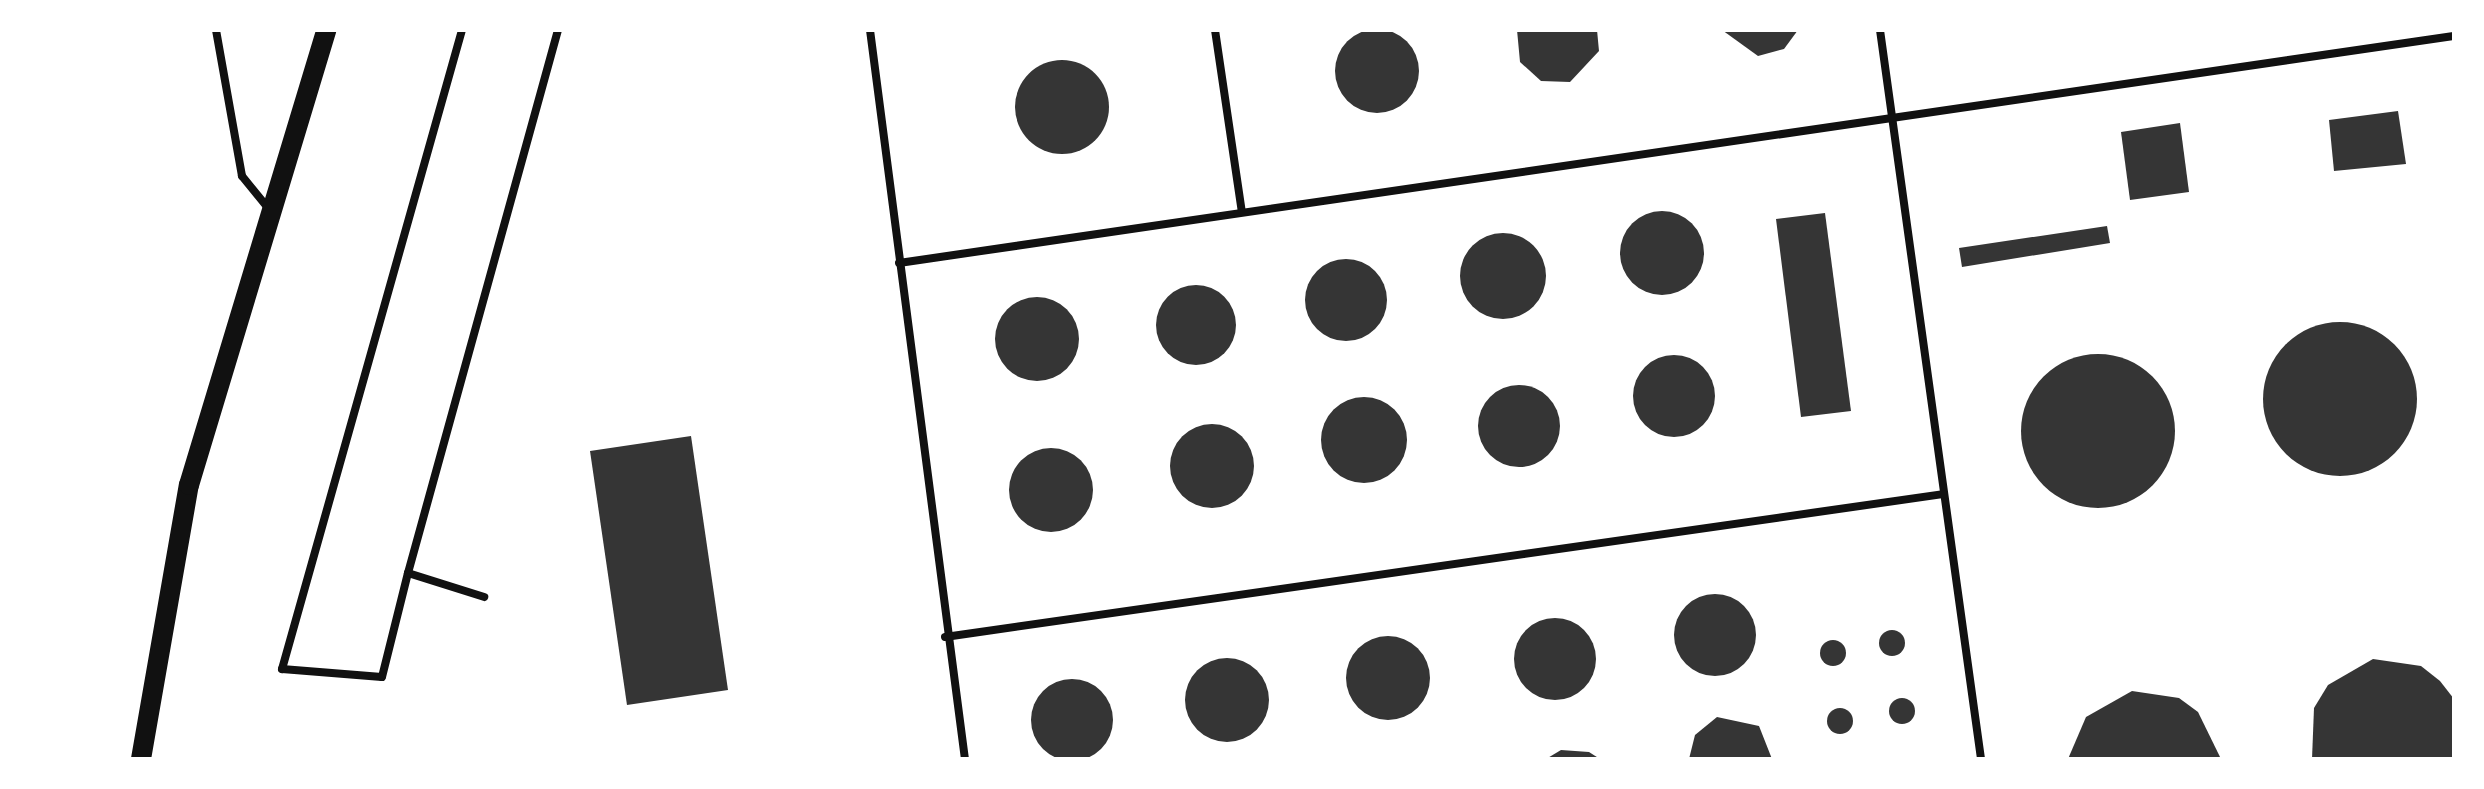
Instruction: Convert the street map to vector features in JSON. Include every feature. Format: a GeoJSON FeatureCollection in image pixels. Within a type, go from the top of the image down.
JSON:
{"type":"FeatureCollection","features":[{"type":"Feature","properties":{"kind":"main road"},"geometry":{"type":"LineString","coordinates":[[141,759],[189,485],[326,30]]}},
{"type":"Feature","properties":{"kind":"lane"},"geometry":{"type":"LineString","coordinates":[[216,30],[242,176],[273,213]]}},
{"type":"Feature","properties":{"kind":"lane"},"geometry":{"type":"LineString","coordinates":[[462,30],[282,669],[382,677],[558,30]]}},
{"type":"Feature","properties":{"kind":"lane"},"geometry":{"type":"LineString","coordinates":[[870,30],[946,638],[965,759]]}},
{"type":"Feature","properties":{"kind":"lane"},"geometry":{"type":"LineString","coordinates":[[1216,30],[1242,212]]}},
{"type":"Feature","properties":{"kind":"lane"},"geometry":{"type":"LineString","coordinates":[[1880,30],[1980,759]]}},
{"type":"Feature","properties":{"kind":"lane"},"geometry":{"type":"LineString","coordinates":[[898,262],[2454,36]]}},
{"type":"Feature","properties":{"kind":"lane"},"geometry":{"type":"LineString","coordinates":[[946,638],[1944,494]]}},
{"type":"Feature","properties":{"kind":"lane"},"geometry":{"type":"LineString","coordinates":[[408,573],[484,597]]}},
{"type":"Feature","properties":{"kind":"building"},"geometry":{"type":"Polygon","coordinates":[[[1377,29],[1393,32],[1407,41],[1416,55],[1416,87],[1407,101],[1393,110],[1377,113],[1361,110],[1347,101],[1338,87],[1335,71],[1338,55],[1347,41],[1361,32],[1377,29]]]}},
{"type":"Feature","properties":{"kind":"building"},"geometry":{"type":"Polygon","coordinates":[[[1517,30],[1597,30],[1599,51],[1570,82],[1541,81],[1520,62],[1517,30]]]}},
{"type":"Feature","properties":{"kind":"building"},"geometry":{"type":"Polygon","coordinates":[[[1722,30],[1798,30],[1784,49],[1758,56],[1722,30]]]}},
{"type":"Feature","properties":{"kind":"building"},"geometry":{"type":"Polygon","coordinates":[[[1062,60],[1080,63],[1095,74],[1106,89],[1106,125],[1095,140],[1080,151],[1062,154],[1044,151],[1029,140],[1018,125],[1015,107],[1018,89],[1029,74],[1044,63],[1062,60]]]}},
{"type":"Feature","properties":{"kind":"building"},"geometry":{"type":"Polygon","coordinates":[[[2398,111],[2406,164],[2334,171],[2329,120],[2398,111]]]}},
{"type":"Feature","properties":{"kind":"building"},"geometry":{"type":"Polygon","coordinates":[[[2180,123],[2189,192],[2130,200],[2121,132],[2180,123]]]}},
{"type":"Feature","properties":{"kind":"building"},"geometry":{"type":"Polygon","coordinates":[[[1654,211],[1670,211],[1686,218],[1697,229],[1704,253],[1701,269],[1692,283],[1670,295],[1654,295],[1638,288],[1627,277],[1620,261],[1620,245],[1627,229],[1638,218],[1654,211]]]}},
{"type":"Feature","properties":{"kind":"building"},"geometry":{"type":"Polygon","coordinates":[[[1825,213],[1851,411],[1801,417],[1776,219],[1825,213]]]}},
{"type":"Feature","properties":{"kind":"building"},"geometry":{"type":"Polygon","coordinates":[[[2107,226],[2110,243],[1962,267],[1959,248],[2107,226]]]}},
{"type":"Feature","properties":{"kind":"building"},"geometry":{"type":"Polygon","coordinates":[[[1503,233],[1527,240],[1539,252],[1546,276],[1539,300],[1527,312],[1503,319],[1479,312],[1467,300],[1460,276],[1467,252],[1479,240],[1503,233]]]}},
{"type":"Feature","properties":{"kind":"building"},"geometry":{"type":"Polygon","coordinates":[[[1338,259],[1354,259],[1380,277],[1387,300],[1384,316],[1375,329],[1354,341],[1338,341],[1312,323],[1305,308],[1305,292],[1323,266],[1338,259]]]}},
{"type":"Feature","properties":{"kind":"building"},"geometry":{"type":"Polygon","coordinates":[[[1188,285],[1204,285],[1225,296],[1236,325],[1225,354],[1204,365],[1188,365],[1174,359],[1162,347],[1156,333],[1156,317],[1162,303],[1174,291],[1188,285]]]}},
{"type":"Feature","properties":{"kind":"building"},"geometry":{"type":"Polygon","coordinates":[[[1037,297],[1053,300],[1067,309],[1076,323],[1076,355],[1067,369],[1053,378],[1037,381],[1021,378],[1007,369],[998,355],[995,339],[998,323],[1007,309],[1021,300],[1037,297]]]}},
{"type":"Feature","properties":{"kind":"building"},"geometry":{"type":"Polygon","coordinates":[[[2340,322],[2369,328],[2394,345],[2411,370],[2417,399],[2411,428],[2394,453],[2369,470],[2340,476],[2311,470],[2286,453],[2269,428],[2263,399],[2269,370],[2286,345],[2311,328],[2340,322]]]}},
{"type":"Feature","properties":{"kind":"building"},"geometry":{"type":"Polygon","coordinates":[[[2098,354],[2127,360],[2152,377],[2169,402],[2175,431],[2169,460],[2152,485],[2127,502],[2098,508],[2069,502],[2044,485],[2027,460],[2021,431],[2027,402],[2044,377],[2069,360],[2098,354]]]}},
{"type":"Feature","properties":{"kind":"building"},"geometry":{"type":"Polygon","coordinates":[[[1674,355],[1690,358],[1703,367],[1712,380],[1712,412],[1703,425],[1690,434],[1674,437],[1658,434],[1645,425],[1636,412],[1633,396],[1636,380],[1645,367],[1658,358],[1674,355]]]}},
{"type":"Feature","properties":{"kind":"building"},"geometry":{"type":"Polygon","coordinates":[[[1519,385],[1535,388],[1548,397],[1557,410],[1557,442],[1548,455],[1535,464],[1519,467],[1503,464],[1490,455],[1481,442],[1478,426],[1481,410],[1490,397],[1503,388],[1519,385]]]}},
{"type":"Feature","properties":{"kind":"building"},"geometry":{"type":"Polygon","coordinates":[[[1364,397],[1394,410],[1407,440],[1394,470],[1364,483],[1334,470],[1321,440],[1334,410],[1364,397]]]}},
{"type":"Feature","properties":{"kind":"building"},"geometry":{"type":"Polygon","coordinates":[[[1204,424],[1220,424],[1236,431],[1247,442],[1254,466],[1251,482],[1242,496],[1220,508],[1204,508],[1188,501],[1177,490],[1170,474],[1170,458],[1177,442],[1188,431],[1204,424]]]}},
{"type":"Feature","properties":{"kind":"building"},"geometry":{"type":"Polygon","coordinates":[[[691,436],[728,690],[627,705],[590,451],[691,436]]]}},
{"type":"Feature","properties":{"kind":"building"},"geometry":{"type":"Polygon","coordinates":[[[1051,448],[1067,451],[1081,460],[1090,474],[1090,506],[1081,520],[1067,529],[1051,532],[1035,529],[1021,520],[1012,506],[1009,490],[1012,474],[1021,460],[1035,451],[1051,448]]]}},
{"type":"Feature","properties":{"kind":"building"},"geometry":{"type":"Polygon","coordinates":[[[1707,594],[1723,594],[1749,612],[1756,635],[1753,651],[1744,664],[1723,676],[1707,676],[1681,658],[1674,643],[1674,627],[1692,601],[1707,594]]]}},
{"type":"Feature","properties":{"kind":"building"},"geometry":{"type":"Polygon","coordinates":[[[1555,618],[1571,621],[1584,630],[1593,643],[1593,675],[1584,688],[1571,697],[1555,700],[1539,697],[1526,688],[1517,675],[1514,659],[1517,643],[1526,630],[1539,621],[1555,618]]]}},
{"type":"Feature","properties":{"kind":"building"},"geometry":{"type":"Polygon","coordinates":[[[1892,630],[1901,634],[1905,643],[1901,652],[1892,656],[1883,652],[1879,643],[1883,634],[1892,630]]]}},
{"type":"Feature","properties":{"kind":"building"},"geometry":{"type":"Polygon","coordinates":[[[1388,636],[1404,639],[1418,648],[1427,662],[1427,694],[1418,708],[1404,717],[1388,720],[1372,717],[1358,708],[1349,694],[1346,678],[1349,662],[1358,648],[1372,639],[1388,636]]]}},
{"type":"Feature","properties":{"kind":"building"},"geometry":{"type":"Polygon","coordinates":[[[1833,640],[1842,644],[1846,653],[1842,662],[1833,666],[1824,662],[1820,653],[1824,644],[1833,640]]]}},
{"type":"Feature","properties":{"kind":"building"},"geometry":{"type":"Polygon","coordinates":[[[1227,658],[1243,661],[1257,670],[1266,684],[1266,716],[1257,730],[1243,739],[1227,742],[1211,739],[1197,730],[1188,716],[1185,700],[1188,684],[1197,670],[1211,661],[1227,658]]]}},
{"type":"Feature","properties":{"kind":"building"},"geometry":{"type":"Polygon","coordinates":[[[2373,659],[2421,666],[2440,681],[2454,699],[2454,759],[2312,759],[2314,708],[2328,685],[2373,659]]]}},
{"type":"Feature","properties":{"kind":"building"},"geometry":{"type":"Polygon","coordinates":[[[1064,679],[1080,679],[1106,697],[1113,720],[1110,736],[1101,749],[1080,761],[1064,761],[1038,743],[1031,728],[1031,712],[1049,686],[1064,679]]]}},
{"type":"Feature","properties":{"kind":"building"},"geometry":{"type":"Polygon","coordinates":[[[2132,691],[2179,698],[2198,712],[2221,759],[2068,759],[2086,717],[2132,691]]]}},
{"type":"Feature","properties":{"kind":"building"},"geometry":{"type":"Polygon","coordinates":[[[1902,698],[1911,702],[1915,711],[1911,720],[1902,724],[1893,720],[1889,711],[1893,702],[1902,698]]]}},
{"type":"Feature","properties":{"kind":"building"},"geometry":{"type":"Polygon","coordinates":[[[1840,708],[1849,712],[1853,721],[1849,730],[1840,734],[1831,730],[1827,721],[1831,712],[1840,708]]]}},
{"type":"Feature","properties":{"kind":"building"},"geometry":{"type":"Polygon","coordinates":[[[1717,717],[1759,726],[1772,759],[1689,759],[1695,735],[1717,717]]]}},
{"type":"Feature","properties":{"kind":"building"},"geometry":{"type":"Polygon","coordinates":[[[1561,750],[1589,752],[1600,759],[1546,759],[1561,750]]]}}]}
